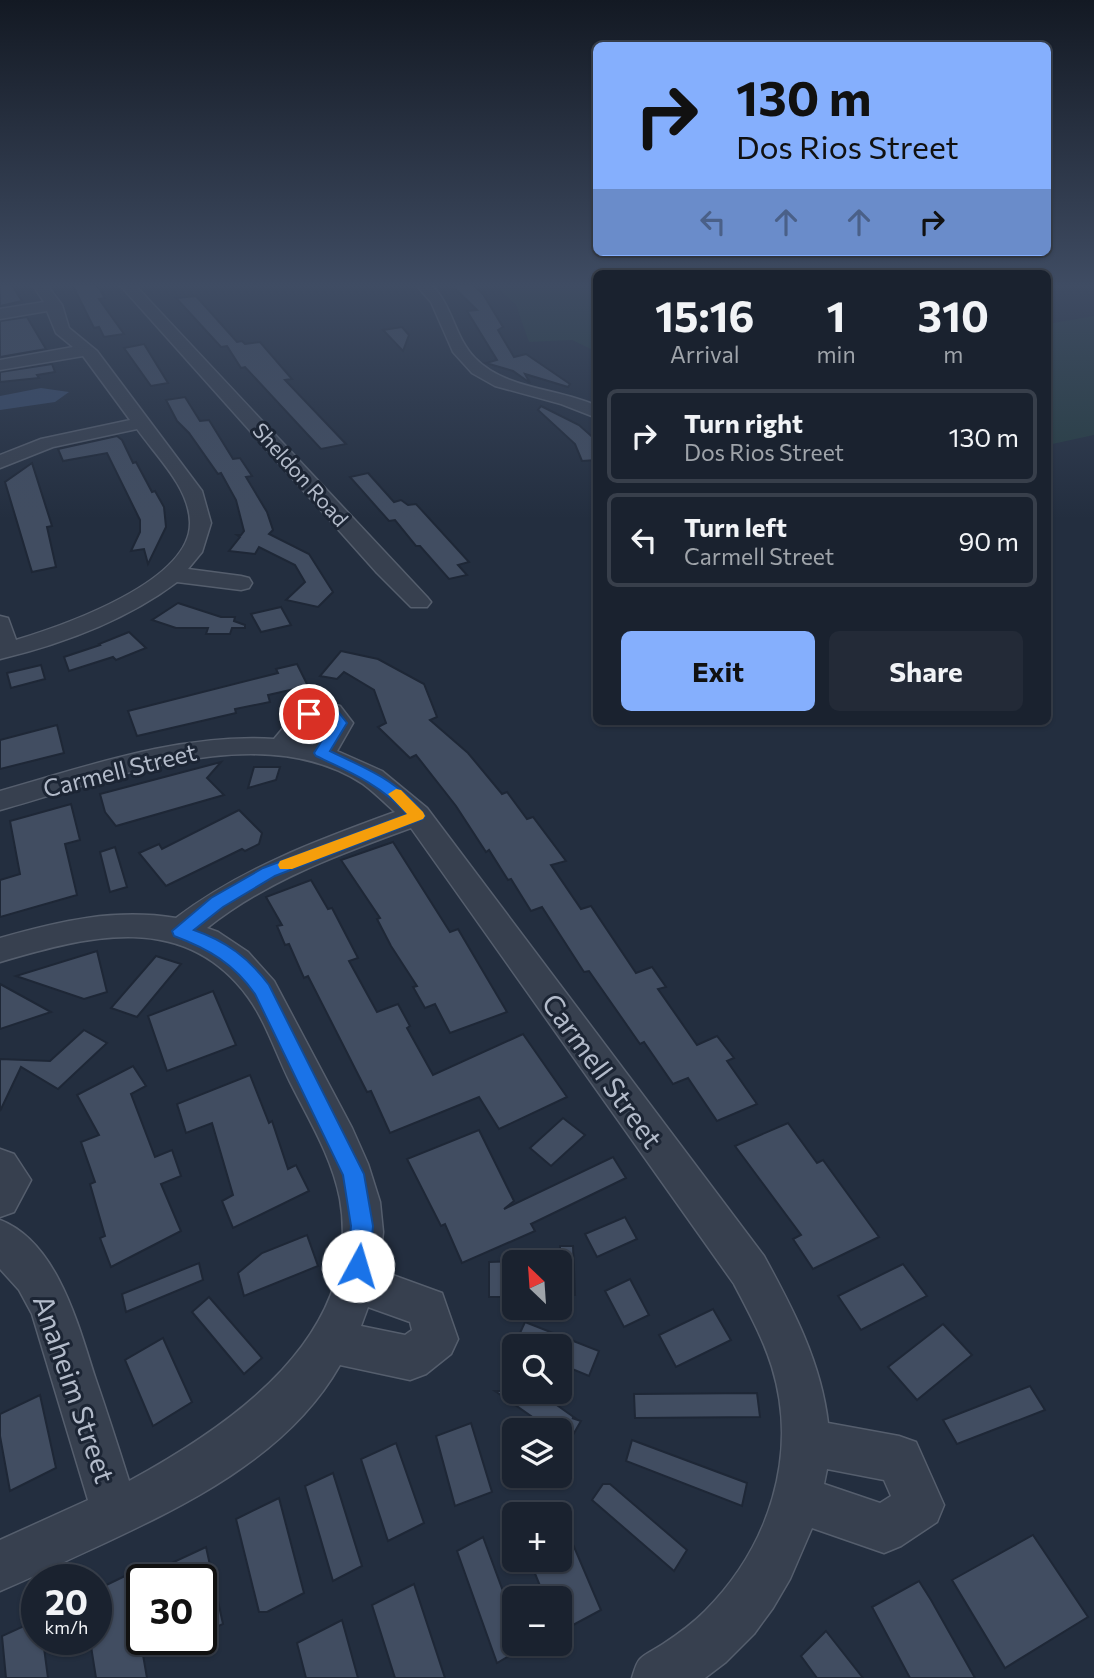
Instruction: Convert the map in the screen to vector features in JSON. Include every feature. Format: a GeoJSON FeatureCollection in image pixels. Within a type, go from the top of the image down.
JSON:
{"type":"FeatureCollection","features":[{"type":"Feature","properties":{"kind":"street"},"geometry":{"type":"LineString","coordinates":[[0,623],[4,652],[64,634],[107,617],[142,597],[171,574],[188,556],[196,541],[200,525],[200,507],[192,491],[97,362]]}},
{"type":"Feature","properties":{"kind":"street","name":"Sheldon Road"},"geometry":{"type":"LineString","coordinates":[[197,362],[419,602]]}},
{"type":"Feature","properties":{"kind":"street"},"geometry":{"type":"LineString","coordinates":[[469,362],[481,372],[593,412]]}},
{"type":"Feature","properties":{"kind":"street"},"geometry":{"type":"LineString","coordinates":[[1,460],[48,443],[142,423]]}},
{"type":"Feature","properties":{"kind":"street"},"geometry":{"type":"LineString","coordinates":[[171,574],[241,583]]}},
{"type":"Feature","properties":{"kind":"street","name":"Carmell Street"},"geometry":{"type":"LineString","coordinates":[[0,801],[186,752],[215,748],[282,746],[322,753],[377,779],[400,796],[417,816],[749,1270],[775,1317],[792,1359],[804,1404],[804,1442],[796,1499],[775,1558],[752,1595],[715,1637],[658,1678]]}},
{"type":"Feature","properties":{"kind":"street"},"geometry":{"type":"LineString","coordinates":[[181,931],[217,902],[269,872],[417,816]]}},
{"type":"Feature","properties":{"kind":"street"},"geometry":{"type":"LineString","coordinates":[[0,950],[52,934],[88,927],[149,925],[181,931],[209,942],[229,954],[250,972],[262,990],[347,1159],[360,1203],[362,1226],[355,1282],[331,1342],[296,1392],[247,1437],[196,1471],[0,1566]]}},
{"type":"Feature","properties":{"kind":"street"},"geometry":{"type":"LineString","coordinates":[[0,1166],[11,1180],[0,1199]]}},
{"type":"Feature","properties":{"kind":"street","name":"Anaheim Street"},"geometry":{"type":"LineString","coordinates":[[0,1239],[34,1276],[51,1307],[115,1511]]}},
{"type":"Feature","properties":{"kind":"street"},"geometry":{"type":"LineString","coordinates":[[331,1342],[410,1358],[436,1339],[427,1308],[355,1282]]}},
{"type":"Feature","properties":{"kind":"street"},"geometry":{"type":"LineString","coordinates":[[796,1499],[884,1529],[920,1505],[900,1460],[804,1442]]}},
{"type":"Feature","properties":{"kind":"green space"},"geometry":{"type":"Polygon","coordinates":[[[1051,362],[1094,362],[1094,435],[1051,444],[1051,362]]]}},
{"type":"Feature","properties":{"kind":"water"},"geometry":{"type":"Polygon","coordinates":[[[41,388],[69,392],[55,402],[0,410],[0,396],[41,388]]]}},
{"type":"Feature","properties":{"kind":"building"},"geometry":{"type":"Polygon","coordinates":[[[134,362],[155,362],[168,383],[151,386],[134,362]]]}},
{"type":"Feature","properties":{"kind":"building"},"geometry":{"type":"Polygon","coordinates":[[[237,362],[278,362],[292,379],[285,380],[346,444],[321,449],[245,367],[241,368],[237,362]]]}},
{"type":"Feature","properties":{"kind":"building"},"geometry":{"type":"Polygon","coordinates":[[[538,362],[570,384],[568,387],[525,374],[530,383],[513,371],[486,363],[538,362]]]}},
{"type":"Feature","properties":{"kind":"building"},"geometry":{"type":"Polygon","coordinates":[[[52,364],[55,372],[37,375],[39,378],[0,382],[0,372],[52,364]]]}},
{"type":"Feature","properties":{"kind":"building"},"geometry":{"type":"Polygon","coordinates":[[[185,397],[200,421],[209,420],[233,459],[240,458],[252,476],[246,477],[267,512],[273,530],[269,534],[309,554],[333,592],[318,607],[286,600],[305,582],[295,565],[259,547],[255,554],[229,551],[240,537],[237,535],[244,531],[236,500],[221,473],[218,474],[189,433],[177,421],[166,400],[185,397]]]}},
{"type":"Feature","properties":{"kind":"building"},"geometry":{"type":"Polygon","coordinates":[[[541,406],[579,425],[593,437],[593,460],[582,461],[575,444],[538,410],[541,406]]]}},
{"type":"Feature","properties":{"kind":"building"},"geometry":{"type":"Polygon","coordinates":[[[117,436],[164,507],[166,527],[148,564],[144,549],[131,551],[140,532],[140,520],[107,453],[63,461],[58,449],[117,436]]]}},
{"type":"Feature","properties":{"kind":"building"},"geometry":{"type":"Polygon","coordinates":[[[32,463],[52,526],[47,527],[56,567],[32,572],[5,482],[32,463]]]}},
{"type":"Feature","properties":{"kind":"building"},"geometry":{"type":"Polygon","coordinates":[[[368,473],[394,502],[401,500],[408,505],[416,504],[469,562],[458,565],[467,575],[449,579],[395,520],[389,521],[350,477],[368,473]]]}},
{"type":"Feature","properties":{"kind":"building"},"geometry":{"type":"Polygon","coordinates":[[[178,603],[221,617],[235,617],[234,621],[245,625],[245,628],[232,628],[230,634],[206,634],[208,628],[176,628],[152,620],[178,603]]]}},
{"type":"Feature","properties":{"kind":"building"},"geometry":{"type":"Polygon","coordinates":[[[281,607],[291,625],[261,632],[251,614],[281,607]]]}},
{"type":"Feature","properties":{"kind":"building"},"geometry":{"type":"Polygon","coordinates":[[[129,632],[146,648],[116,660],[113,657],[69,671],[64,657],[129,632]]]}},
{"type":"Feature","properties":{"kind":"building"},"geometry":{"type":"Polygon","coordinates":[[[341,651],[378,659],[424,684],[437,717],[430,720],[468,753],[502,794],[507,792],[527,819],[533,817],[566,861],[551,865],[581,909],[591,906],[636,973],[652,967],[666,987],[658,989],[697,1045],[717,1036],[734,1058],[727,1061],[757,1104],[717,1121],[688,1078],[673,1084],[644,1042],[640,1044],[589,971],[584,972],[542,907],[531,911],[511,879],[508,880],[489,850],[486,852],[456,806],[416,755],[410,758],[378,727],[386,723],[374,690],[344,672],[337,679],[320,676],[341,651]]]}},
{"type":"Feature","properties":{"kind":"building"},"geometry":{"type":"Polygon","coordinates":[[[297,664],[308,686],[268,695],[270,702],[235,709],[236,713],[137,736],[128,711],[278,673],[276,669],[297,664]]]}},
{"type":"Feature","properties":{"kind":"building"},"geometry":{"type":"Polygon","coordinates":[[[41,665],[45,679],[11,688],[7,673],[41,665]]]}},
{"type":"Feature","properties":{"kind":"building"},"geometry":{"type":"Polygon","coordinates":[[[57,725],[64,753],[0,769],[0,740],[57,725]]]}},
{"type":"Feature","properties":{"kind":"building"},"geometry":{"type":"Polygon","coordinates":[[[221,762],[207,778],[224,795],[116,826],[105,812],[100,794],[221,762]]]}},
{"type":"Feature","properties":{"kind":"building"},"geometry":{"type":"Polygon","coordinates":[[[254,767],[280,767],[276,780],[248,788],[254,767]]]}},
{"type":"Feature","properties":{"kind":"building"},"geometry":{"type":"Polygon","coordinates":[[[71,804],[80,840],[65,844],[77,895],[0,917],[0,880],[20,874],[10,821],[71,804]]]}},
{"type":"Feature","properties":{"kind":"building"},"geometry":{"type":"Polygon","coordinates":[[[239,810],[262,833],[259,844],[245,851],[242,849],[166,886],[139,853],[159,844],[162,849],[239,810]]]}},
{"type":"Feature","properties":{"kind":"building"},"geometry":{"type":"Polygon","coordinates":[[[393,842],[450,932],[458,929],[507,1012],[450,1033],[435,1004],[425,1008],[413,987],[417,986],[377,919],[380,918],[341,860],[393,842]]]}},
{"type":"Feature","properties":{"kind":"building"},"geometry":{"type":"Polygon","coordinates":[[[115,847],[127,887],[110,892],[100,852],[115,847]]]}},
{"type":"Feature","properties":{"kind":"building"},"geometry":{"type":"Polygon","coordinates":[[[311,880],[328,909],[332,908],[358,958],[349,961],[377,1012],[398,1004],[410,1026],[407,1028],[433,1075],[523,1034],[567,1097],[499,1129],[479,1097],[390,1133],[371,1091],[367,1092],[308,976],[304,978],[289,944],[285,945],[277,926],[282,925],[266,897],[311,880]]]}},
{"type":"Feature","properties":{"kind":"building"},"geometry":{"type":"Polygon","coordinates":[[[97,951],[107,992],[84,999],[16,976],[97,951]]]}},
{"type":"Feature","properties":{"kind":"building"},"geometry":{"type":"Polygon","coordinates":[[[156,956],[181,964],[137,1017],[111,1008],[156,956]]]}},
{"type":"Feature","properties":{"kind":"building"},"geometry":{"type":"Polygon","coordinates":[[[0,984],[31,1001],[51,1012],[0,1029],[0,984]]]}},
{"type":"Feature","properties":{"kind":"building"},"geometry":{"type":"Polygon","coordinates":[[[213,991],[236,1045],[167,1071],[148,1016],[213,991]]]}},
{"type":"Feature","properties":{"kind":"building"},"geometry":{"type":"Polygon","coordinates":[[[84,1030],[107,1043],[58,1089],[21,1067],[0,1111],[0,1059],[50,1061],[84,1030]]]}},
{"type":"Feature","properties":{"kind":"building"},"geometry":{"type":"Polygon","coordinates":[[[133,1066],[146,1086],[131,1094],[155,1157],[172,1150],[181,1176],[161,1184],[181,1231],[111,1267],[100,1238],[105,1236],[90,1184],[95,1182],[81,1142],[99,1135],[77,1095],[133,1066]]]}},
{"type":"Feature","properties":{"kind":"building"},"geometry":{"type":"Polygon","coordinates":[[[250,1075],[269,1123],[272,1121],[288,1169],[296,1165],[309,1191],[233,1228],[222,1201],[233,1195],[212,1123],[186,1133],[177,1104],[250,1075]]]}},
{"type":"Feature","properties":{"kind":"building"},"geometry":{"type":"Polygon","coordinates":[[[563,1118],[585,1135],[551,1166],[530,1148],[563,1118]]]}},
{"type":"Feature","properties":{"kind":"building"},"geometry":{"type":"Polygon","coordinates":[[[788,1123],[817,1163],[823,1160],[879,1237],[813,1269],[793,1239],[801,1235],[735,1146],[788,1123]]]}},
{"type":"Feature","properties":{"kind":"building"},"geometry":{"type":"Polygon","coordinates":[[[479,1130],[514,1201],[504,1209],[613,1157],[626,1178],[531,1224],[535,1231],[462,1263],[445,1224],[441,1226],[407,1159],[479,1130]]]}},
{"type":"Feature","properties":{"kind":"building"},"geometry":{"type":"Polygon","coordinates":[[[625,1217],[637,1239],[597,1257],[585,1234],[625,1217]]]}},
{"type":"Feature","properties":{"kind":"building"},"geometry":{"type":"Polygon","coordinates":[[[307,1235],[318,1266],[244,1296],[238,1273],[262,1253],[307,1235]]]}},
{"type":"Feature","properties":{"kind":"building"},"geometry":{"type":"Polygon","coordinates":[[[560,1246],[573,1246],[575,1295],[572,1295],[572,1250],[560,1250],[560,1246]]]}},
{"type":"Feature","properties":{"kind":"building"},"geometry":{"type":"Polygon","coordinates":[[[502,1261],[502,1297],[489,1297],[489,1262],[502,1261]]]}},
{"type":"Feature","properties":{"kind":"building"},"geometry":{"type":"Polygon","coordinates":[[[199,1263],[203,1280],[126,1312],[122,1294],[199,1263]]]}},
{"type":"Feature","properties":{"kind":"building"},"geometry":{"type":"Polygon","coordinates":[[[903,1264],[927,1296],[861,1330],[838,1296],[903,1264]]]}},
{"type":"Feature","properties":{"kind":"building"},"geometry":{"type":"Polygon","coordinates":[[[630,1279],[649,1315],[624,1327],[605,1291],[630,1279]]]}},
{"type":"Feature","properties":{"kind":"building"},"geometry":{"type":"Polygon","coordinates":[[[209,1297],[262,1358],[244,1374],[192,1312],[209,1297]]]}},
{"type":"Feature","properties":{"kind":"building"},"geometry":{"type":"Polygon","coordinates":[[[713,1309],[731,1340],[676,1367],[659,1335],[713,1309]]]}},
{"type":"Feature","properties":{"kind":"building"},"geometry":{"type":"Polygon","coordinates":[[[525,1322],[556,1334],[520,1334],[525,1322]]]}},
{"type":"Feature","properties":{"kind":"building"},"geometry":{"type":"Polygon","coordinates":[[[943,1324],[972,1355],[917,1400],[888,1367],[943,1324]]]}},
{"type":"Feature","properties":{"kind":"building"},"geometry":{"type":"Polygon","coordinates":[[[163,1338],[192,1402],[153,1426],[125,1360],[163,1338]]]}},
{"type":"Feature","properties":{"kind":"building"},"geometry":{"type":"Polygon","coordinates":[[[572,1340],[599,1351],[589,1376],[572,1369],[572,1340]]]}},
{"type":"Feature","properties":{"kind":"building"},"geometry":{"type":"Polygon","coordinates":[[[1030,1386],[1045,1410],[957,1444],[943,1420],[1030,1386]]]}},
{"type":"Feature","properties":{"kind":"building"},"geometry":{"type":"Polygon","coordinates":[[[757,1393],[760,1417],[635,1418],[634,1394],[757,1393]]]}},
{"type":"Feature","properties":{"kind":"building"},"geometry":{"type":"Polygon","coordinates":[[[40,1395],[56,1468],[10,1491],[0,1436],[0,1414],[40,1395]]]}},
{"type":"Feature","properties":{"kind":"building"},"geometry":{"type":"Polygon","coordinates":[[[514,1404],[555,1404],[575,1418],[572,1418],[534,1418],[514,1404]]]}},
{"type":"Feature","properties":{"kind":"building"},"geometry":{"type":"Polygon","coordinates":[[[572,1418],[581,1421],[572,1437],[572,1418]]]}},
{"type":"Feature","properties":{"kind":"building"},"geometry":{"type":"Polygon","coordinates":[[[471,1423],[492,1492],[455,1506],[436,1436],[471,1423]]]}},
{"type":"Feature","properties":{"kind":"building"},"geometry":{"type":"Polygon","coordinates":[[[632,1440],[747,1483],[742,1506],[626,1461],[632,1440]]]}},
{"type":"Feature","properties":{"kind":"building"},"geometry":{"type":"Polygon","coordinates":[[[396,1443],[424,1523],[388,1541],[361,1459],[396,1443]]]}},
{"type":"Feature","properties":{"kind":"building"},"geometry":{"type":"Polygon","coordinates":[[[333,1473],[362,1566],[333,1581],[305,1486],[333,1473]]]}},
{"type":"Feature","properties":{"kind":"building"},"geometry":{"type":"Polygon","coordinates":[[[603,1484],[610,1484],[687,1550],[674,1571],[592,1500],[603,1484]]]}},
{"type":"Feature","properties":{"kind":"building"},"geometry":{"type":"Polygon","coordinates":[[[279,1498],[304,1593],[267,1612],[259,1612],[236,1519],[279,1498]]]}},
{"type":"Feature","properties":{"kind":"building"},"geometry":{"type":"Polygon","coordinates":[[[1033,1535],[1088,1617],[1005,1668],[952,1580],[1033,1535]]]}},
{"type":"Feature","properties":{"kind":"building"},"geometry":{"type":"Polygon","coordinates":[[[483,1537],[502,1588],[502,1656],[509,1656],[497,1663],[457,1551],[483,1537]]]}},
{"type":"Feature","properties":{"kind":"building"},"geometry":{"type":"Polygon","coordinates":[[[572,1542],[601,1610],[572,1626],[572,1586],[540,1586],[534,1572],[572,1572],[572,1542]]]}},
{"type":"Feature","properties":{"kind":"building"},"geometry":{"type":"Polygon","coordinates":[[[206,1547],[210,1564],[169,1564],[206,1547]]]}},
{"type":"Feature","properties":{"kind":"building"},"geometry":{"type":"Polygon","coordinates":[[[126,1575],[126,1655],[143,1655],[147,1678],[96,1678],[92,1655],[112,1655],[112,1582],[126,1575]]]}},
{"type":"Feature","properties":{"kind":"building"},"geometry":{"type":"Polygon","coordinates":[[[919,1581],[975,1678],[910,1678],[872,1607],[919,1581]]]}},
{"type":"Feature","properties":{"kind":"building"},"geometry":{"type":"Polygon","coordinates":[[[414,1584],[445,1678],[395,1678],[372,1605],[414,1584]]]}},
{"type":"Feature","properties":{"kind":"building"},"geometry":{"type":"Polygon","coordinates":[[[217,1597],[223,1624],[217,1627],[217,1597]]]}},
{"type":"Feature","properties":{"kind":"building"},"geometry":{"type":"Polygon","coordinates":[[[342,1620],[358,1678],[306,1678],[297,1643],[342,1620]]]}},
{"type":"Feature","properties":{"kind":"building"},"geometry":{"type":"Polygon","coordinates":[[[21,1627],[21,1655],[45,1655],[48,1678],[6,1678],[2,1636],[21,1627]]]}},
{"type":"Feature","properties":{"kind":"building"},"geometry":{"type":"Polygon","coordinates":[[[826,1631],[863,1678],[817,1678],[801,1656],[826,1631]]]}},
{"type":"Feature","properties":{"kind":"slow traffic"},"geometry":{"type":"LineString","coordinates":[[286,865],[417,816],[396,794]]}},
{"type":"Feature","properties":{"kind":"route"},"geometry":{"type":"LineString","coordinates":[[309,714],[331,712],[340,723],[322,753],[344,761],[377,779],[400,796],[417,816],[269,872],[217,902],[181,931],[209,942],[229,954],[250,972],[262,990],[353,1174],[362,1226],[358,1266]]}}]}
